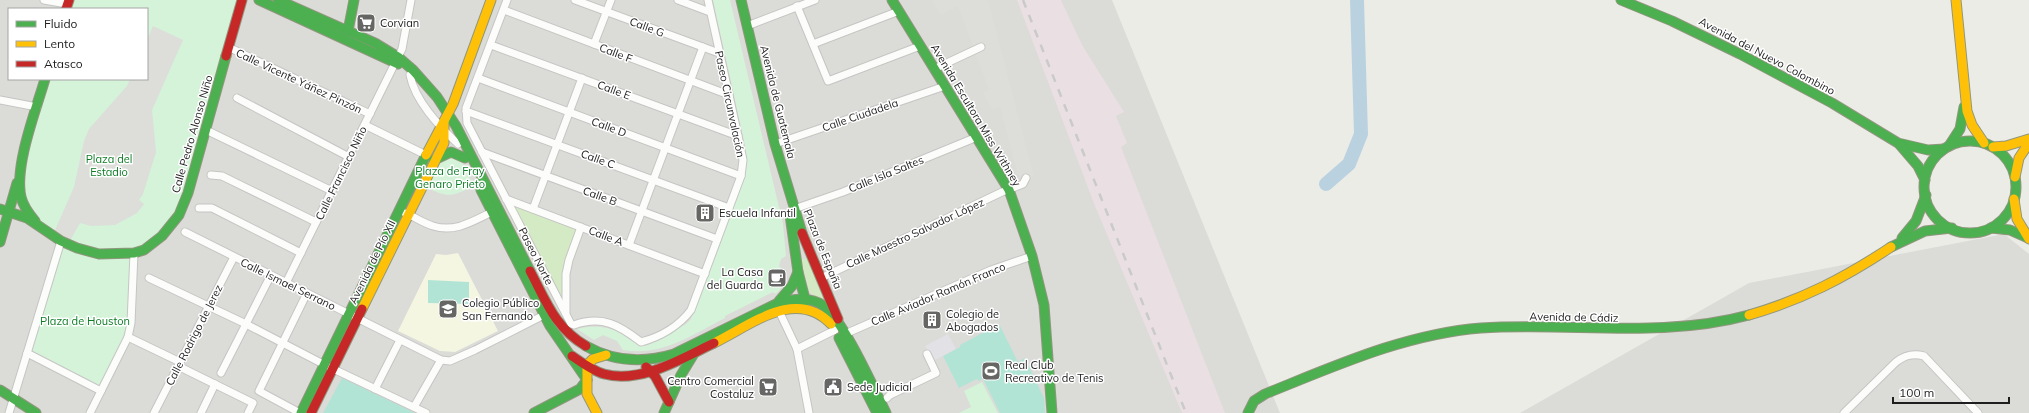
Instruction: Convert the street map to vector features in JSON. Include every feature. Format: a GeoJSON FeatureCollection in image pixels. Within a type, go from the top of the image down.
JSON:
{"type":"FeatureCollection","features":[{"type":"Feature","properties":{"kind":"main road","name":"Calle Pedro Alonso Niño"},"geometry":{"type":"LineString","coordinates":[[134,253],[144,250],[162,236],[179,215],[188,193],[242,0]]}},
{"type":"Feature","properties":{"kind":"main road"},"geometry":{"type":"LineString","coordinates":[[259,0],[397,60],[421,86],[458,144],[544,315],[567,353],[587,380]]}},
{"type":"Feature","properties":{"kind":"main road"},"geometry":{"type":"LineString","coordinates":[[278,0],[298,4],[348,31],[375,43],[417,74],[554,318],[572,337],[606,355],[640,361],[657,360],[674,354],[778,307],[795,307],[805,303],[825,307],[845,334],[886,413]]}},
{"type":"Feature","properties":{"kind":"main road"},"geometry":{"type":"LineString","coordinates":[[348,31],[354,0]]}},
{"type":"Feature","properties":{"kind":"main road"},"geometry":{"type":"LineString","coordinates":[[444,122],[453,104],[492,0]]}},
{"type":"Feature","properties":{"kind":"main road","name":"Avenida de Guatemala"},"geometry":{"type":"LineString","coordinates":[[741,0],[775,144],[794,209]]}},
{"type":"Feature","properties":{"kind":"main road","name":"Avenida Escultora Miss Withney"},"geometry":{"type":"LineString","coordinates":[[892,0],[1009,190],[1032,256],[1044,305],[1052,413]]}},
{"type":"Feature","properties":{"kind":"main road","name":"Avenida del Nuevo Colombino"},"geometry":{"type":"LineString","coordinates":[[1621,0],[1672,21],[1740,54],[1832,103],[1898,143],[1913,148],[1947,148]]}},
{"type":"Feature","properties":{"kind":"main road"},"geometry":{"type":"LineString","coordinates":[[1956,0],[1964,110],[1960,130],[1947,148],[1931,163],[1925,180],[1926,195],[1935,215],[1952,228],[1971,232],[2004,227],[2012,229],[2029,239],[2018,219],[2014,199],[2015,177],[2019,158],[2029,143]]}},
{"type":"Feature","properties":{"kind":"main road"},"geometry":{"type":"LineString","coordinates":[[0,242],[22,168],[44,80]]}},
{"type":"Feature","properties":{"kind":"main road"},"geometry":{"type":"LineString","coordinates":[[1964,95],[1969,118],[1988,145],[2007,160],[2015,177]]}},
{"type":"Feature","properties":{"kind":"main road","name":"Avenida de Pío XII"},"geometry":{"type":"LineString","coordinates":[[311,413],[329,367],[399,210],[444,122]]}},
{"type":"Feature","properties":{"kind":"main road","name":"Avenida de Pío XII"},"geometry":{"type":"LineString","coordinates":[[353,316],[444,143],[444,122]]}},
{"type":"Feature","properties":{"kind":"main road"},"geometry":{"type":"LineString","coordinates":[[1947,148],[1966,141],[1988,145],[2006,146],[2029,139]]}},
{"type":"Feature","properties":{"kind":"main road","name":"Avenida del Nuevo Colombino"},"geometry":{"type":"LineString","coordinates":[[1898,143],[1918,166],[1925,180]]}},
{"type":"Feature","properties":{"kind":"main road"},"geometry":{"type":"LineString","coordinates":[[434,160],[451,152],[465,158]]}},
{"type":"Feature","properties":{"kind":"main road"},"geometry":{"type":"LineString","coordinates":[[22,168],[20,192],[26,211],[39,225]]}},
{"type":"Feature","properties":{"kind":"main road","name":"Avenida de Cádiz"},"geometry":{"type":"LineString","coordinates":[[1900,240],[1916,221],[1926,195]]}},
{"type":"Feature","properties":{"kind":"main road"},"geometry":{"type":"LineString","coordinates":[[1991,228],[2003,219],[2014,199]]}},
{"type":"Feature","properties":{"kind":"main road"},"geometry":{"type":"LineString","coordinates":[[0,209],[27,218],[61,241],[77,248],[99,254],[134,253]]}},
{"type":"Feature","properties":{"kind":"main road","name":"Plaza de España"},"geometry":{"type":"LineString","coordinates":[[794,209],[790,215],[798,272],[805,303]]}},
{"type":"Feature","properties":{"kind":"main road","name":"Plaza de España"},"geometry":{"type":"LineString","coordinates":[[794,209],[799,227],[845,334]]}},
{"type":"Feature","properties":{"kind":"main road","name":"Avenida de Cádiz"},"geometry":{"type":"LineString","coordinates":[[1248,413],[1250,407],[1257,398],[1265,394],[1393,344],[1431,336],[1481,328],[1644,330],[1682,328],[1744,317],[1782,305],[1818,289],[1858,269],[1900,240],[1928,229],[1952,228]]}},
{"type":"Feature","properties":{"kind":"main road"},"geometry":{"type":"LineString","coordinates":[[567,353],[605,374],[620,376],[651,371],[695,352],[778,307],[798,272]]}},
{"type":"Feature","properties":{"kind":"main road"},"geometry":{"type":"LineString","coordinates":[[805,303],[831,323],[877,413]]}},
{"type":"Feature","properties":{"kind":"main road"},"geometry":{"type":"LineString","coordinates":[[664,413],[683,371],[695,352]]}},
{"type":"Feature","properties":{"kind":"main road"},"geometry":{"type":"LineString","coordinates":[[597,413],[587,394],[587,365],[593,359],[606,355]]}},
{"type":"Feature","properties":{"kind":"main road"},"geometry":{"type":"LineString","coordinates":[[640,361],[651,371],[669,402]]}},
{"type":"Feature","properties":{"kind":"main road","name":"Avenida de Pío XII"},"geometry":{"type":"LineString","coordinates":[[300,413],[329,367]]}},
{"type":"Feature","properties":{"kind":"main road"},"geometry":{"type":"LineString","coordinates":[[536,412],[580,389],[587,380]]}},
{"type":"Feature","properties":{"kind":"main road"},"geometry":{"type":"LineString","coordinates":[[0,390],[36,413]]}},
{"type":"Feature","properties":{"kind":"street"},"geometry":{"type":"LineString","coordinates":[[44,0],[67,4]]}},
{"type":"Feature","properties":{"kind":"street","name":"Calle Francisco Niño"},"geometry":{"type":"LineString","coordinates":[[286,283],[397,60],[402,48],[411,0]]}},
{"type":"Feature","properties":{"kind":"street"},"geometry":{"type":"LineString","coordinates":[[506,198],[467,123],[466,111],[507,0]]}},
{"type":"Feature","properties":{"kind":"street","name":"Calle G"},"geometry":{"type":"LineString","coordinates":[[575,0],[719,53]]}},
{"type":"Feature","properties":{"kind":"street"},"geometry":{"type":"LineString","coordinates":[[594,44],[611,0]]}},
{"type":"Feature","properties":{"kind":"street"},"geometry":{"type":"LineString","coordinates":[[678,0],[710,12]]}},
{"type":"Feature","properties":{"kind":"street","name":"Paseo Circunvalación"},"geometry":{"type":"LineString","coordinates":[[705,274],[741,176],[743,160],[708,0]]}},
{"type":"Feature","properties":{"kind":"street"},"geometry":{"type":"LineString","coordinates":[[747,26],[815,0]]}},
{"type":"Feature","properties":{"kind":"street"},"geometry":{"type":"LineString","coordinates":[[797,6],[828,81],[920,46]]}},
{"type":"Feature","properties":{"kind":"street","name":"Calle F"},"geometry":{"type":"LineString","coordinates":[[504,10],[729,95]]}},
{"type":"Feature","properties":{"kind":"street"},"geometry":{"type":"LineString","coordinates":[[813,44],[899,11]]}},
{"type":"Feature","properties":{"kind":"street","name":"Calle E"},"geometry":{"type":"LineString","coordinates":[[491,45],[738,136]]}},
{"type":"Feature","properties":{"kind":"street","name":"Calle Vicente Yáñez Pinzón"},"geometry":{"type":"LineString","coordinates":[[228,47],[370,114]]}},
{"type":"Feature","properties":{"kind":"street"},"geometry":{"type":"LineString","coordinates":[[629,245],[703,47]]}},
{"type":"Feature","properties":{"kind":"street"},"geometry":{"type":"LineString","coordinates":[[934,69],[981,47]]}},
{"type":"Feature","properties":{"kind":"street","name":"Calle D"},"geometry":{"type":"LineString","coordinates":[[478,78],[741,176]]}},
{"type":"Feature","properties":{"kind":"street"},"geometry":{"type":"LineString","coordinates":[[533,209],[582,78]]}},
{"type":"Feature","properties":{"kind":"street","name":"Calle Ciudadela"},"geometry":{"type":"LineString","coordinates":[[775,144],[945,86]]}},
{"type":"Feature","properties":{"kind":"street"},"geometry":{"type":"LineString","coordinates":[[237,98],[349,157]]}},
{"type":"Feature","properties":{"kind":"street"},"geometry":{"type":"LineString","coordinates":[[0,100],[37,107]]}},
{"type":"Feature","properties":{"kind":"street","name":"Calle C"},"geometry":{"type":"LineString","coordinates":[[466,111],[729,208]]}},
{"type":"Feature","properties":{"kind":"street"},"geometry":{"type":"LineString","coordinates":[[444,122],[458,144]]}},
{"type":"Feature","properties":{"kind":"street","name":"Calle Vicente Yáñez Pinzón"},"geometry":{"type":"LineString","coordinates":[[365,125],[426,155]]}},
{"type":"Feature","properties":{"kind":"street"},"geometry":{"type":"LineString","coordinates":[[206,130],[332,191]]}},
{"type":"Feature","properties":{"kind":"street","name":"Calle Isla Saltes"},"geometry":{"type":"LineString","coordinates":[[794,209],[843,192],[977,137]]}},
{"type":"Feature","properties":{"kind":"street","name":"Calle B"},"geometry":{"type":"LineString","coordinates":[[482,152],[717,239]]}},
{"type":"Feature","properties":{"kind":"street"},"geometry":{"type":"LineString","coordinates":[[211,175],[222,176],[316,222]]}},
{"type":"Feature","properties":{"kind":"street","name":"Calle Maestro Salvador López"},"geometry":{"type":"LineString","coordinates":[[821,278],[1023,184],[1026,178]]}},
{"type":"Feature","properties":{"kind":"street","name":"Calle A"},"geometry":{"type":"LineString","coordinates":[[506,198],[705,274]]}},
{"type":"Feature","properties":{"kind":"street","name":"Paseo Norte"},"geometry":{"type":"LineString","coordinates":[[506,198],[571,324],[574,325],[584,321],[599,321],[623,328],[641,342],[652,339],[685,318],[691,310],[705,274]]}},
{"type":"Feature","properties":{"kind":"street"},"geometry":{"type":"LineString","coordinates":[[199,208],[212,208],[301,253]]}},
{"type":"Feature","properties":{"kind":"street"},"geometry":{"type":"LineString","coordinates":[[399,210],[434,226],[447,229],[458,228],[492,212]]}},
{"type":"Feature","properties":{"kind":"street","name":"Paseo Norte"},"geometry":{"type":"LineString","coordinates":[[566,312],[566,274],[569,260],[581,227]]}},
{"type":"Feature","properties":{"kind":"street","name":"Calle Ismael Serrano"},"geometry":{"type":"LineString","coordinates":[[184,232],[441,360]]}},
{"type":"Feature","properties":{"kind":"street"},"geometry":{"type":"LineString","coordinates":[[10,413],[61,241]]}},
{"type":"Feature","properties":{"kind":"street"},"geometry":{"type":"LineString","coordinates":[[90,413],[128,337],[131,323],[134,253]]}},
{"type":"Feature","properties":{"kind":"street","name":"Calle Aviador Ramón Franco"},"geometry":{"type":"LineString","coordinates":[[845,334],[991,270],[1032,256]]}},
{"type":"Feature","properties":{"kind":"street","name":"Calle Rodrigo de Jerez"},"geometry":{"type":"LineString","coordinates":[[154,413],[234,257]]}},
{"type":"Feature","properties":{"kind":"street"},"geometry":{"type":"LineString","coordinates":[[221,373],[271,276]]}},
{"type":"Feature","properties":{"kind":"street"},"geometry":{"type":"LineString","coordinates":[[149,278],[246,324],[374,389],[426,413]]}},
{"type":"Feature","properties":{"kind":"street"},"geometry":{"type":"LineString","coordinates":[[300,413],[259,391],[307,293]]}},
{"type":"Feature","properties":{"kind":"street"},"geometry":{"type":"LineString","coordinates":[[778,307],[797,349],[809,413]]}},
{"type":"Feature","properties":{"kind":"street"},"geometry":{"type":"LineString","coordinates":[[414,407],[441,360],[450,361],[471,352],[544,315]]}},
{"type":"Feature","properties":{"kind":"street"},"geometry":{"type":"LineString","coordinates":[[797,349],[835,330]]}},
{"type":"Feature","properties":{"kind":"street"},"geometry":{"type":"LineString","coordinates":[[128,337],[253,403],[248,413]]}},
{"type":"Feature","properties":{"kind":"street"},"geometry":{"type":"LineString","coordinates":[[374,389],[400,340]]}},
{"type":"Feature","properties":{"kind":"street"},"geometry":{"type":"LineString","coordinates":[[27,353],[101,391]]}},
{"type":"Feature","properties":{"kind":"street"},"geometry":{"type":"LineString","coordinates":[[887,398],[890,395],[936,373],[927,354]]}},
{"type":"Feature","properties":{"kind":"street"},"geometry":{"type":"LineString","coordinates":[[1844,413],[1896,362],[1904,356],[1916,354],[1924,356],[1978,413]]}},
{"type":"Feature","properties":{"kind":"street"},"geometry":{"type":"LineString","coordinates":[[201,413],[216,384]]}},
{"type":"Feature","properties":{"kind":"shaded area"},"geometry":{"type":"Polygon","coordinates":[[[0,0],[1112,0],[1280,413],[0,413],[0,0]]]}},
{"type":"Feature","properties":{"kind":"shaded area"},"geometry":{"type":"Polygon","coordinates":[[[932,0],[988,0],[1034,177],[1021,179],[1015,164],[1000,106],[993,110],[983,93],[989,90],[958,6],[941,15],[932,0]]]}},
{"type":"Feature","properties":{"kind":"shaded area"},"geometry":{"type":"Polygon","coordinates":[[[1017,0],[1061,0],[1082,45],[1124,112],[1116,116],[1127,143],[1121,147],[1225,413],[1182,413],[1095,206],[1017,0]]]}},
{"type":"Feature","properties":{"kind":"shaded area"},"geometry":{"type":"Polygon","coordinates":[[[153,26],[183,40],[152,110],[156,152],[143,194],[139,200],[144,204],[137,213],[115,225],[91,226],[80,223],[68,244],[53,235],[74,187],[84,141],[89,129],[127,86],[130,80],[148,80],[148,38],[153,26]]]}},
{"type":"Feature","properties":{"kind":"shaded area"},"geometry":{"type":"Polygon","coordinates":[[[2004,234],[2029,254],[2029,413],[1520,413],[1749,283],[2004,234]]]}},
{"type":"Feature","properties":{"kind":"shaded area","name":"Colegio Público San Fernando"},"geometry":{"type":"Polygon","coordinates":[[[458,253],[498,331],[455,352],[440,351],[398,331],[436,254],[446,255],[458,253]]]}},
{"type":"Feature","properties":{"kind":"shaded area"},"geometry":{"type":"Polygon","coordinates":[[[948,334],[956,349],[933,361],[925,346],[948,334]]]}},
{"type":"Feature","properties":{"kind":"green space","name":"Plaza del Estadio"},"geometry":{"type":"Polygon","coordinates":[[[69,0],[242,0],[179,215],[134,254],[131,323],[101,391],[27,353],[61,241],[26,211],[21,168],[45,80],[148,80],[148,8],[66,8],[69,0]]]}},
{"type":"Feature","properties":{"kind":"green space"},"geometry":{"type":"Polygon","coordinates":[[[713,0],[730,0],[783,224],[786,256],[781,259],[779,266],[782,269],[784,277],[783,285],[775,294],[773,292],[676,343],[650,350],[623,350],[617,341],[603,335],[594,340],[577,329],[589,327],[607,328],[618,332],[636,344],[646,346],[686,324],[691,319],[745,176],[747,165],[744,141],[713,0]]]}},
{"type":"Feature","properties":{"kind":"green space","name":"Plaza de Fray Genaro Prieto"},"geometry":{"type":"Polygon","coordinates":[[[449,156],[462,163],[474,186],[455,194],[445,195],[426,187],[437,164],[449,156]]]}},
{"type":"Feature","properties":{"kind":"green space"},"geometry":{"type":"Polygon","coordinates":[[[511,203],[578,228],[562,303],[511,203]]]}},
{"type":"Feature","properties":{"kind":"green space"},"geometry":{"type":"Polygon","coordinates":[[[808,258],[828,304],[809,292],[800,260],[808,258]]]}},
{"type":"Feature","properties":{"kind":"green space"},"geometry":{"type":"Polygon","coordinates":[[[428,280],[469,282],[469,304],[428,303],[428,280]]]}},
{"type":"Feature","properties":{"kind":"green space","name":"Real Club Recreativo de Tenis"},"geometry":{"type":"Polygon","coordinates":[[[999,324],[1018,362],[1025,358],[1044,398],[1045,413],[1000,413],[983,379],[979,381],[977,379],[959,388],[943,356],[999,324]]]}},
{"type":"Feature","properties":{"kind":"green space"},"geometry":{"type":"Polygon","coordinates":[[[342,378],[415,413],[323,413],[342,378]]]}},
{"type":"Feature","properties":{"kind":"green space"},"geometry":{"type":"Polygon","coordinates":[[[982,382],[998,413],[959,413],[971,407],[964,391],[982,382]]]}},
{"type":"Feature","properties":{"kind":"waterway"},"geometry":{"type":"LineString","coordinates":[[1326,184],[1349,164],[1361,134],[1357,0]]}},
{"type":"Feature","properties":{"kind":"railway"},"geometry":{"type":"LineString","coordinates":[[1023,0],[1186,413]]}},
{"type":"Feature","properties":{"kind":"traffic: fast"},"geometry":{"type":"LineString","coordinates":[[259,0],[398,64]]}},
{"type":"Feature","properties":{"kind":"traffic: fast"},"geometry":{"type":"LineString","coordinates":[[278,0],[375,43],[398,57],[413,70],[437,97],[456,126],[530,271]]}},
{"type":"Feature","properties":{"kind":"traffic: fast"},"geometry":{"type":"LineString","coordinates":[[348,31],[354,0]]}},
{"type":"Feature","properties":{"kind":"traffic: fast"},"geometry":{"type":"LineString","coordinates":[[741,0],[775,144],[802,233]]}},
{"type":"Feature","properties":{"kind":"traffic: fast"},"geometry":{"type":"LineString","coordinates":[[892,0],[1009,190],[1032,256],[1044,305],[1052,413]]}},
{"type":"Feature","properties":{"kind":"traffic: fast"},"geometry":{"type":"LineString","coordinates":[[1621,0],[1672,21],[1740,54],[1832,103],[1898,143],[1928,150],[1944,149]]}},
{"type":"Feature","properties":{"kind":"traffic: fast"},"geometry":{"type":"LineString","coordinates":[[0,209],[27,218],[61,241],[77,248],[99,254],[134,253],[144,250],[162,236],[179,215],[188,193],[226,56]]}},
{"type":"Feature","properties":{"kind":"traffic: fast"},"geometry":{"type":"LineString","coordinates":[[35,221],[26,210],[21,197],[20,184],[23,154],[45,80]]}},
{"type":"Feature","properties":{"kind":"traffic: fast"},"geometry":{"type":"LineString","coordinates":[[1949,146],[1960,129],[1964,107]]}},
{"type":"Feature","properties":{"kind":"traffic: fast"},"geometry":{"type":"LineString","coordinates":[[1970,141],[1987,145],[2002,155],[2012,170],[2016,187],[2012,204],[2002,219],[1987,229],[1970,233],[1953,229],[1938,219],[1928,204],[1924,187],[1928,170],[1938,155],[1953,145],[1970,141]]}},
{"type":"Feature","properties":{"kind":"traffic: fast"},"geometry":{"type":"LineString","coordinates":[[1900,145],[1918,166],[1925,180]]}},
{"type":"Feature","properties":{"kind":"traffic: fast"},"geometry":{"type":"LineString","coordinates":[[434,160],[451,152],[465,158]]}},
{"type":"Feature","properties":{"kind":"traffic: fast"},"geometry":{"type":"LineString","coordinates":[[301,413],[426,155]]}},
{"type":"Feature","properties":{"kind":"traffic: fast"},"geometry":{"type":"LineString","coordinates":[[0,242],[17,183]]}},
{"type":"Feature","properties":{"kind":"traffic: fast"},"geometry":{"type":"LineString","coordinates":[[481,190],[550,326],[587,380]]}},
{"type":"Feature","properties":{"kind":"traffic: fast"},"geometry":{"type":"LineString","coordinates":[[1902,238],[1916,221],[1926,195]]}},
{"type":"Feature","properties":{"kind":"traffic: fast"},"geometry":{"type":"LineString","coordinates":[[792,212],[790,215],[798,272],[805,299],[804,304]]}},
{"type":"Feature","properties":{"kind":"traffic: fast"},"geometry":{"type":"LineString","coordinates":[[1891,247],[1925,231],[1952,228]]}},
{"type":"Feature","properties":{"kind":"traffic: fast"},"geometry":{"type":"LineString","coordinates":[[1991,228],[2010,230],[2028,238]]}},
{"type":"Feature","properties":{"kind":"traffic: fast"},"geometry":{"type":"LineString","coordinates":[[779,301],[792,286],[798,272]]}},
{"type":"Feature","properties":{"kind":"traffic: fast"},"geometry":{"type":"LineString","coordinates":[[586,346],[618,358],[640,360],[663,357],[674,354],[776,304],[800,299],[813,301],[824,306],[840,325],[858,356],[886,413]]}},
{"type":"Feature","properties":{"kind":"traffic: fast"},"geometry":{"type":"LineString","coordinates":[[1248,413],[1254,401],[1265,394],[1344,362],[1398,344],[1453,331],[1515,327],[1649,328],[1716,322],[1749,315]]}},
{"type":"Feature","properties":{"kind":"traffic: fast"},"geometry":{"type":"LineString","coordinates":[[839,338],[877,413]]}},
{"type":"Feature","properties":{"kind":"traffic: fast"},"geometry":{"type":"LineString","coordinates":[[664,413],[681,375],[695,352]]}},
{"type":"Feature","properties":{"kind":"traffic: fast"},"geometry":{"type":"LineString","coordinates":[[534,413],[580,389],[587,380]]}},
{"type":"Feature","properties":{"kind":"traffic: fast"},"geometry":{"type":"LineString","coordinates":[[0,390],[36,413]]}},
{"type":"Feature","properties":{"kind":"traffic: slow"},"geometry":{"type":"LineString","coordinates":[[426,155],[453,104],[491,0]]}},
{"type":"Feature","properties":{"kind":"traffic: slow"},"geometry":{"type":"LineString","coordinates":[[1956,0],[1967,111],[1972,125],[1984,143]]}},
{"type":"Feature","properties":{"kind":"traffic: slow"},"geometry":{"type":"LineString","coordinates":[[362,309],[444,143],[444,122]]}},
{"type":"Feature","properties":{"kind":"traffic: slow"},"geometry":{"type":"LineString","coordinates":[[1993,147],[2006,146],[2029,139]]}},
{"type":"Feature","properties":{"kind":"traffic: slow"},"geometry":{"type":"LineString","coordinates":[[2015,177],[2019,158],[2029,143]]}},
{"type":"Feature","properties":{"kind":"traffic: slow"},"geometry":{"type":"LineString","coordinates":[[2014,199],[2017,219],[2029,239]]}},
{"type":"Feature","properties":{"kind":"traffic: slow"},"geometry":{"type":"LineString","coordinates":[[1749,315],[1787,302],[1823,287],[1891,247]]}},
{"type":"Feature","properties":{"kind":"traffic: slow"},"geometry":{"type":"LineString","coordinates":[[714,343],[758,319],[788,309],[803,309],[817,313],[831,324]]}},
{"type":"Feature","properties":{"kind":"traffic: slow"},"geometry":{"type":"LineString","coordinates":[[597,413],[587,394],[587,365],[593,359],[606,355]]}},
{"type":"Feature","properties":{"kind":"traffic: jam"},"geometry":{"type":"LineString","coordinates":[[66,8],[69,0]]}},
{"type":"Feature","properties":{"kind":"traffic: jam"},"geometry":{"type":"LineString","coordinates":[[226,56],[242,0]]}},
{"type":"Feature","properties":{"kind":"traffic: jam"},"geometry":{"type":"LineString","coordinates":[[802,233],[838,319]]}},
{"type":"Feature","properties":{"kind":"traffic: jam"},"geometry":{"type":"LineString","coordinates":[[530,271],[552,313],[566,331],[586,346]]}},
{"type":"Feature","properties":{"kind":"traffic: jam"},"geometry":{"type":"LineString","coordinates":[[311,413],[362,309]]}},
{"type":"Feature","properties":{"kind":"traffic: jam"},"geometry":{"type":"LineString","coordinates":[[572,356],[600,373],[618,376],[632,375],[647,373],[661,368],[714,343]]}},
{"type":"Feature","properties":{"kind":"traffic: jam"},"geometry":{"type":"LineString","coordinates":[[646,367],[655,376],[669,402]]}},
{"type":"Feature","properties":{"kind":"place","name":"Corvian"},"geometry":{"type":"Point","coordinates":[366,23]}},
{"type":"Feature","properties":{"kind":"place","name":"Escuela Infantil"},"geometry":{"type":"Point","coordinates":[705,213]}},
{"type":"Feature","properties":{"kind":"place","name":"La Casa del Guarda"},"geometry":{"type":"Point","coordinates":[777,278]}},
{"type":"Feature","properties":{"kind":"place","name":"Colegio Público San Fernando"},"geometry":{"type":"Point","coordinates":[448,309]}},
{"type":"Feature","properties":{"kind":"place","name":"Colegio de Abogados"},"geometry":{"type":"Point","coordinates":[932,320]}},
{"type":"Feature","properties":{"kind":"place","name":"Real Club Recreativo de Tenis"},"geometry":{"type":"Point","coordinates":[991,371]}},
{"type":"Feature","properties":{"kind":"place","name":"Centro Comercial Costaluz"},"geometry":{"type":"Point","coordinates":[768,387]}},
{"type":"Feature","properties":{"kind":"place","name":"Sede Judicial"},"geometry":{"type":"Point","coordinates":[833,387]}},
{"type":"Feature","properties":{"kind":"park label","name":"Plaza de Houston"},"geometry":{"type":"Point","coordinates":[85,321]}}]}
